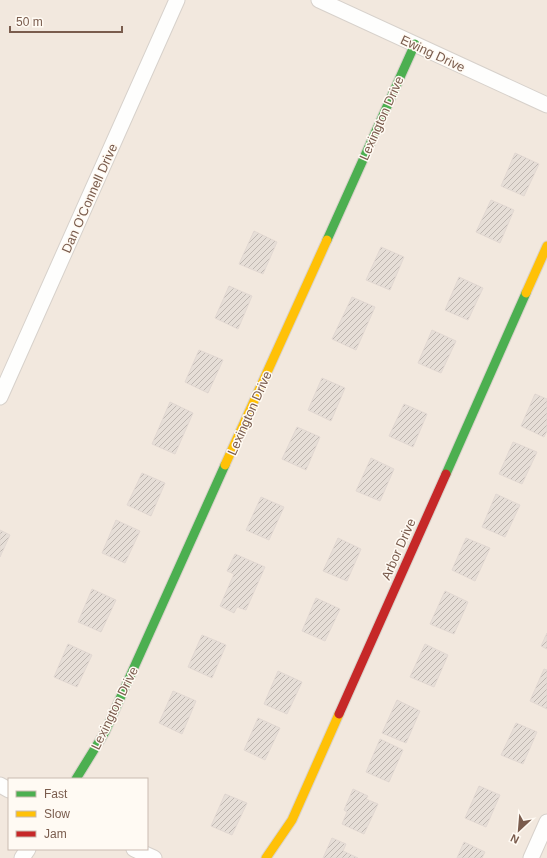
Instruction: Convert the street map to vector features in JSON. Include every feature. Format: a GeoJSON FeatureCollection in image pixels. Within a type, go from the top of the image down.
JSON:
{"type":"FeatureCollection","features":[{"type":"Feature","properties":{"kind":"street","name":"Dan O'Connell Drive"},"geometry":{"type":"LineString","coordinates":[[0,397],[177,0]]}},
{"type":"Feature","properties":{"kind":"street","name":"Ewing Drive"},"geometry":{"type":"LineString","coordinates":[[319,0],[547,105]]}},
{"type":"Feature","properties":{"kind":"street","name":"Lexington Drive"},"geometry":{"type":"LineString","coordinates":[[77,778],[105,732],[414,44]]}},
{"type":"Feature","properties":{"kind":"street","name":"Arbor Drive"},"geometry":{"type":"LineString","coordinates":[[266,858],[292,820],[547,246]]}},
{"type":"Feature","properties":{"kind":"street"},"geometry":{"type":"LineString","coordinates":[[531,858],[547,822]]}},
{"type":"Feature","properties":{"kind":"street"},"geometry":{"type":"LineString","coordinates":[[136,850],[154,858]]}},
{"type":"Feature","properties":{"kind":"shaded area"},"geometry":{"type":"Polygon","coordinates":[[[0,0],[547,0],[547,858],[0,858],[0,0]]]}},
{"type":"Feature","properties":{"kind":"building"},"geometry":{"type":"Polygon","coordinates":[[[515,153],[539,164],[524,196],[501,186],[515,153]]]}},
{"type":"Feature","properties":{"kind":"building"},"geometry":{"type":"Polygon","coordinates":[[[491,200],[514,210],[500,243],[476,232],[491,200]]]}},
{"type":"Feature","properties":{"kind":"building"},"geometry":{"type":"Polygon","coordinates":[[[254,231],[277,242],[263,274],[239,264],[254,231]]]}},
{"type":"Feature","properties":{"kind":"building"},"geometry":{"type":"Polygon","coordinates":[[[381,247],[404,257],[390,290],[366,280],[381,247]]]}},
{"type":"Feature","properties":{"kind":"building"},"geometry":{"type":"Polygon","coordinates":[[[459,277],[483,288],[468,320],[445,310],[459,277]]]}},
{"type":"Feature","properties":{"kind":"building"},"geometry":{"type":"Polygon","coordinates":[[[229,286],[252,296],[238,329],[215,318],[229,286]]]}},
{"type":"Feature","properties":{"kind":"building"},"geometry":{"type":"Polygon","coordinates":[[[352,297],[375,307],[356,350],[332,339],[352,297]]]}},
{"type":"Feature","properties":{"kind":"building"},"geometry":{"type":"Polygon","coordinates":[[[432,330],[456,341],[441,373],[418,363],[432,330]]]}},
{"type":"Feature","properties":{"kind":"building"},"geometry":{"type":"Polygon","coordinates":[[[199,350],[223,360],[208,393],[185,382],[199,350]]]}},
{"type":"Feature","properties":{"kind":"building"},"geometry":{"type":"Polygon","coordinates":[[[322,378],[345,388],[331,421],[308,410],[322,378]]]}},
{"type":"Feature","properties":{"kind":"building"},"geometry":{"type":"Polygon","coordinates":[[[535,394],[547,399],[547,431],[544,437],[521,426],[535,394]]]}},
{"type":"Feature","properties":{"kind":"building"},"geometry":{"type":"Polygon","coordinates":[[[170,402],[193,413],[175,454],[152,444],[170,402]]]}},
{"type":"Feature","properties":{"kind":"building"},"geometry":{"type":"Polygon","coordinates":[[[404,404],[427,414],[413,447],[389,436],[404,404]]]}},
{"type":"Feature","properties":{"kind":"building"},"geometry":{"type":"Polygon","coordinates":[[[297,427],[320,437],[306,470],[282,459],[297,427]]]}},
{"type":"Feature","properties":{"kind":"building"},"geometry":{"type":"Polygon","coordinates":[[[513,442],[537,452],[522,484],[499,474],[513,442]]]}},
{"type":"Feature","properties":{"kind":"building"},"geometry":{"type":"Polygon","coordinates":[[[371,458],[394,469],[380,501],[356,491],[371,458]]]}},
{"type":"Feature","properties":{"kind":"building"},"geometry":{"type":"Polygon","coordinates":[[[142,473],[165,483],[151,516],[127,505],[142,473]]]}},
{"type":"Feature","properties":{"kind":"building"},"geometry":{"type":"Polygon","coordinates":[[[496,494],[520,505],[505,537],[482,527],[496,494]]]}},
{"type":"Feature","properties":{"kind":"building"},"geometry":{"type":"Polygon","coordinates":[[[261,497],[284,507],[269,540],[246,530],[261,497]]]}},
{"type":"Feature","properties":{"kind":"building"},"geometry":{"type":"Polygon","coordinates":[[[116,520],[140,531],[125,563],[102,553],[116,520]]]}},
{"type":"Feature","properties":{"kind":"building"},"geometry":{"type":"Polygon","coordinates":[[[0,530],[10,535],[0,557],[0,530]]]}},
{"type":"Feature","properties":{"kind":"building"},"geometry":{"type":"Polygon","coordinates":[[[338,538],[361,549],[347,581],[323,571],[338,538]]]}},
{"type":"Feature","properties":{"kind":"building"},"geometry":{"type":"Polygon","coordinates":[[[466,538],[490,548],[475,581],[452,570],[466,538]]]}},
{"type":"Feature","properties":{"kind":"building"},"geometry":{"type":"Polygon","coordinates":[[[235,554],[265,567],[246,610],[237,607],[234,613],[220,606],[234,574],[227,571],[235,554]]]}},
{"type":"Feature","properties":{"kind":"building"},"geometry":{"type":"Polygon","coordinates":[[[92,589],[116,600],[101,632],[78,622],[92,589]]]}},
{"type":"Feature","properties":{"kind":"building"},"geometry":{"type":"Polygon","coordinates":[[[445,591],[468,602],[454,634],[430,624],[445,591]]]}},
{"type":"Feature","properties":{"kind":"building"},"geometry":{"type":"Polygon","coordinates":[[[316,598],[340,609],[325,641],[302,631],[316,598]]]}},
{"type":"Feature","properties":{"kind":"building"},"geometry":{"type":"Polygon","coordinates":[[[547,633],[547,649],[541,646],[547,633]]]}},
{"type":"Feature","properties":{"kind":"building"},"geometry":{"type":"Polygon","coordinates":[[[202,635],[226,645],[212,678],[188,667],[202,635]]]}},
{"type":"Feature","properties":{"kind":"building"},"geometry":{"type":"Polygon","coordinates":[[[68,644],[92,655],[77,687],[54,677],[68,644]]]}},
{"type":"Feature","properties":{"kind":"building"},"geometry":{"type":"Polygon","coordinates":[[[425,644],[448,655],[434,687],[410,677],[425,644]]]}},
{"type":"Feature","properties":{"kind":"building"},"geometry":{"type":"Polygon","coordinates":[[[544,669],[547,670],[547,709],[530,701],[544,669]]]}},
{"type":"Feature","properties":{"kind":"building"},"geometry":{"type":"Polygon","coordinates":[[[278,671],[302,682],[287,714],[264,704],[278,671]]]}},
{"type":"Feature","properties":{"kind":"building"},"geometry":{"type":"Polygon","coordinates":[[[173,691],[196,701],[182,734],[159,723],[173,691]]]}},
{"type":"Feature","properties":{"kind":"building"},"geometry":{"type":"Polygon","coordinates":[[[397,700],[420,711],[406,743],[382,733],[397,700]]]}},
{"type":"Feature","properties":{"kind":"building"},"geometry":{"type":"Polygon","coordinates":[[[258,718],[280,728],[265,760],[244,750],[258,718]]]}},
{"type":"Feature","properties":{"kind":"building"},"geometry":{"type":"Polygon","coordinates":[[[516,723],[537,732],[523,764],[501,755],[516,723]]]}},
{"type":"Feature","properties":{"kind":"building"},"geometry":{"type":"Polygon","coordinates":[[[380,739],[403,750],[389,782],[366,772],[380,739]]]}},
{"type":"Feature","properties":{"kind":"building"},"geometry":{"type":"Polygon","coordinates":[[[479,786],[500,795],[486,827],[465,818],[479,786]]]}},
{"type":"Feature","properties":{"kind":"building"},"geometry":{"type":"Polygon","coordinates":[[[353,789],[368,796],[366,799],[378,804],[364,834],[342,824],[347,812],[344,810],[353,789]]]}},
{"type":"Feature","properties":{"kind":"building"},"geometry":{"type":"Polygon","coordinates":[[[225,794],[247,803],[232,835],[211,826],[225,794]]]}},
{"type":"Feature","properties":{"kind":"building"},"geometry":{"type":"Polygon","coordinates":[[[332,838],[346,844],[343,851],[358,858],[323,858],[332,838]]]}},
{"type":"Feature","properties":{"kind":"building"},"geometry":{"type":"Polygon","coordinates":[[[464,842],[485,852],[482,858],[457,858],[464,842]]]}},
{"type":"Feature","properties":{"kind":"traffic: fast"},"geometry":{"type":"LineString","coordinates":[[327,240],[415,44]]}},
{"type":"Feature","properties":{"kind":"traffic: fast"},"geometry":{"type":"LineString","coordinates":[[446,474],[526,293]]}},
{"type":"Feature","properties":{"kind":"traffic: fast"},"geometry":{"type":"LineString","coordinates":[[77,778],[105,732],[225,465]]}},
{"type":"Feature","properties":{"kind":"traffic: slow"},"geometry":{"type":"LineString","coordinates":[[225,465],[327,240]]}},
{"type":"Feature","properties":{"kind":"traffic: slow"},"geometry":{"type":"LineString","coordinates":[[526,293],[547,246]]}},
{"type":"Feature","properties":{"kind":"traffic: slow"},"geometry":{"type":"LineString","coordinates":[[266,858],[292,820],[339,714]]}},
{"type":"Feature","properties":{"kind":"traffic: jam"},"geometry":{"type":"LineString","coordinates":[[339,714],[446,474]]}}]}
